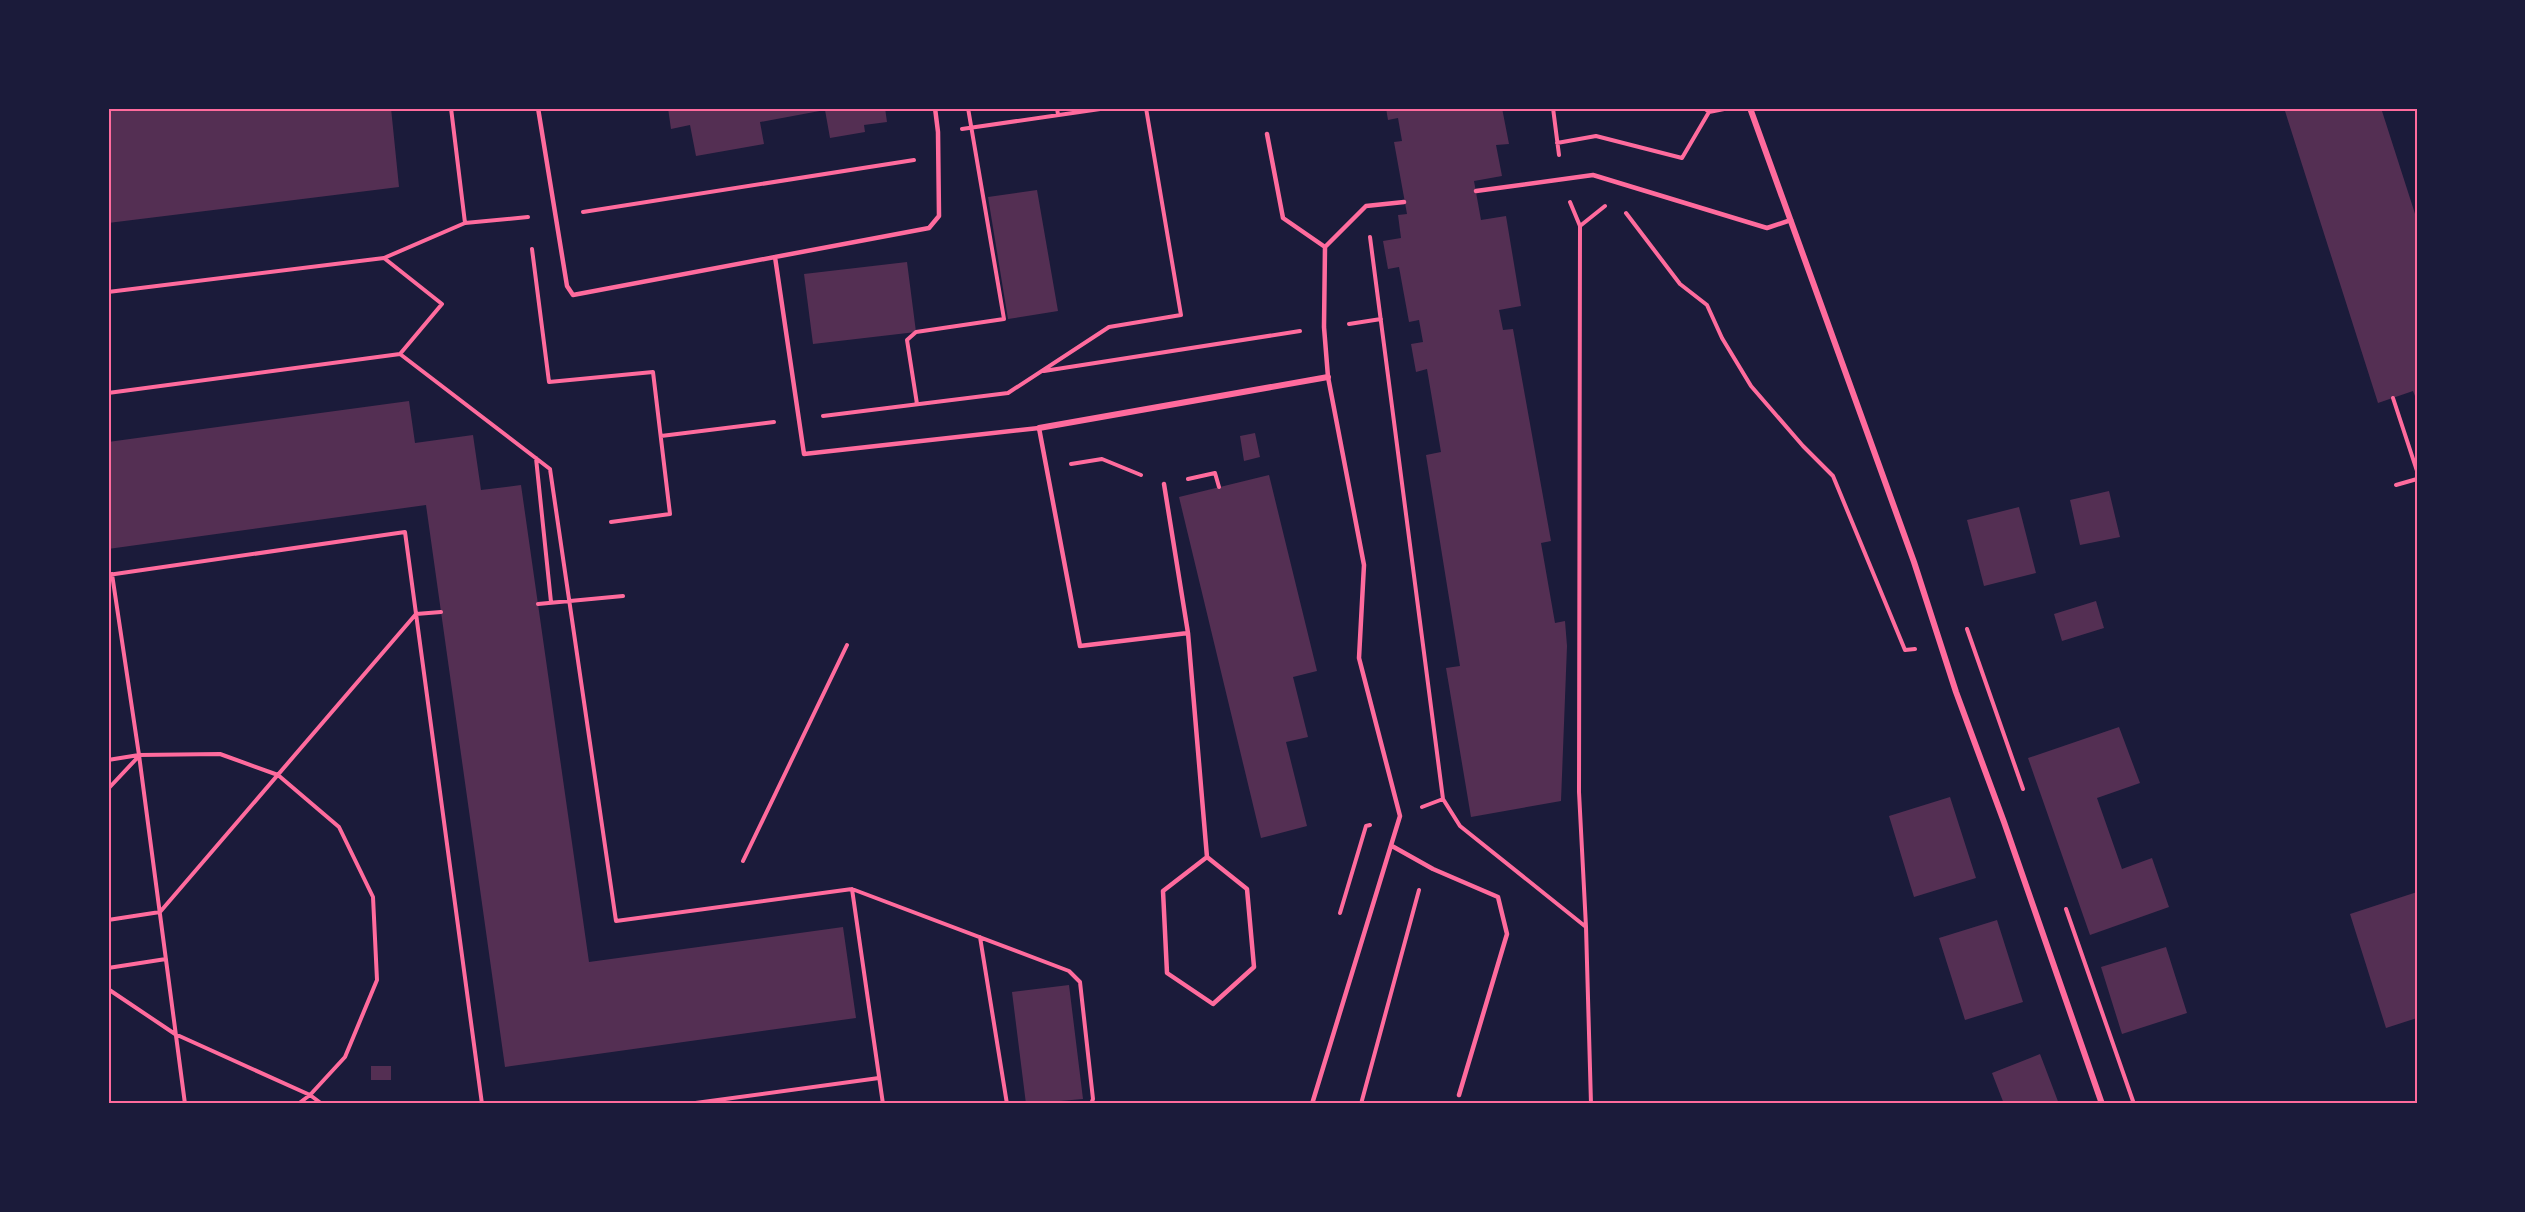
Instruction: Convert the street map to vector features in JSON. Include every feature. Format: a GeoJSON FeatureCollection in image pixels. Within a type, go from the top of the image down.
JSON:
{"type":"FeatureCollection","features":[{"type":"Feature","properties":{"kind":"street"},"geometry":{"type":"LineString","coordinates":[[1750,108],[1914,562],[2102,1104]]}},
{"type":"Feature","properties":{"kind":"street"},"geometry":{"type":"LineString","coordinates":[[1039,428],[1328,377]]}},
{"type":"Feature","properties":{"kind":"lane"},"geometry":{"type":"LineString","coordinates":[[538,108],[553,214],[567,286],[573,295],[928,228],[939,216],[938,132],[935,108]]}},
{"type":"Feature","properties":{"kind":"lane"},"geometry":{"type":"LineString","coordinates":[[1267,134],[1283,218],[1325,247]]}},
{"type":"Feature","properties":{"kind":"lane"},"geometry":{"type":"LineString","coordinates":[[1476,191],[1593,175],[1767,228],[1791,220]]}},
{"type":"Feature","properties":{"kind":"lane"},"geometry":{"type":"LineString","coordinates":[[1312,1104],[1400,816],[1359,658],[1364,566],[1328,377],[1324,327],[1325,247],[1366,206],[1404,202]]}},
{"type":"Feature","properties":{"kind":"lane"},"geometry":{"type":"LineString","coordinates":[[775,257],[804,454],[1039,428],[1080,646],[1188,633]]}},
{"type":"Feature","properties":{"kind":"lane"},"geometry":{"type":"LineString","coordinates":[[1164,484],[1188,633],[1207,857],[1247,889],[1254,967],[1214,1004],[1167,972],[1163,891],[1207,857]]}},
{"type":"Feature","properties":{"kind":"lane"},"geometry":{"type":"LineString","coordinates":[[1392,846],[1426,865],[1498,897],[1507,934],[1459,1095]]}},
{"type":"Feature","properties":{"kind":"path"},"geometry":{"type":"LineString","coordinates":[[451,108],[465,223]]}},
{"type":"Feature","properties":{"kind":"path"},"geometry":{"type":"LineString","coordinates":[[917,404],[907,340],[916,332],[1004,319],[968,108]]}},
{"type":"Feature","properties":{"kind":"path"},"geometry":{"type":"LineString","coordinates":[[1057,108],[1058,115]]}},
{"type":"Feature","properties":{"kind":"path"},"geometry":{"type":"LineString","coordinates":[[583,212],[920,160],[915,136],[1107,108]]}},
{"type":"Feature","properties":{"kind":"path"},"geometry":{"type":"LineString","coordinates":[[661,436],[1008,393],[1109,327],[1181,315],[1146,108]]}},
{"type":"Feature","properties":{"kind":"path"},"geometry":{"type":"LineString","coordinates":[[1552,108],[1561,179],[1580,226],[1579,792],[1586,927],[1591,1104]]}},
{"type":"Feature","properties":{"kind":"path"},"geometry":{"type":"LineString","coordinates":[[1704,108],[1710,112]]}},
{"type":"Feature","properties":{"kind":"path"},"geometry":{"type":"LineString","coordinates":[[1557,142],[1596,136],[1682,158],[1710,112],[1727,108]]}},
{"type":"Feature","properties":{"kind":"path"},"geometry":{"type":"LineString","coordinates":[[1580,226],[1606,205]]}},
{"type":"Feature","properties":{"kind":"path"},"geometry":{"type":"LineString","coordinates":[[1622,208],[1680,284],[1707,305],[1722,338],[1751,386],[1803,446],[1833,476],[1905,650],[1970,639]]}},
{"type":"Feature","properties":{"kind":"path"},"geometry":{"type":"LineString","coordinates":[[108,292],[384,258],[465,223],[553,214]]}},
{"type":"Feature","properties":{"kind":"path"},"geometry":{"type":"LineString","coordinates":[[528,217],[530,229]]}},
{"type":"Feature","properties":{"kind":"path"},"geometry":{"type":"LineString","coordinates":[[531,240],[549,382],[653,372],[670,514],[611,522]]}},
{"type":"Feature","properties":{"kind":"path"},"geometry":{"type":"LineString","coordinates":[[108,393],[400,354],[442,304],[384,258]]}},
{"type":"Feature","properties":{"kind":"path"},"geometry":{"type":"LineString","coordinates":[[1040,372],[1381,319]]}},
{"type":"Feature","properties":{"kind":"path"},"geometry":{"type":"LineString","coordinates":[[400,354],[550,469],[616,921],[852,889],[1069,971],[1080,982],[1093,1099],[1091,1104]]}},
{"type":"Feature","properties":{"kind":"path"},"geometry":{"type":"LineString","coordinates":[[2393,398],[2417,471]]}},
{"type":"Feature","properties":{"kind":"path"},"geometry":{"type":"LineString","coordinates":[[536,457],[551,602]]}},
{"type":"Feature","properties":{"kind":"path"},"geometry":{"type":"LineString","coordinates":[[1078,462],[1102,459]]}},
{"type":"Feature","properties":{"kind":"path"},"geometry":{"type":"LineString","coordinates":[[2396,485],[2417,479]]}},
{"type":"Feature","properties":{"kind":"path"},"geometry":{"type":"LineString","coordinates":[[185,1104],[139,755],[110,575],[405,532],[482,1104]]}},
{"type":"Feature","properties":{"kind":"path"},"geometry":{"type":"LineString","coordinates":[[538,604],[623,596]]}},
{"type":"Feature","properties":{"kind":"path"},"geometry":{"type":"LineString","coordinates":[[108,921],[160,912],[416,614],[441,612]]}},
{"type":"Feature","properties":{"kind":"path"},"geometry":{"type":"LineString","coordinates":[[743,861],[847,645]]}},
{"type":"Feature","properties":{"kind":"path"},"geometry":{"type":"LineString","coordinates":[[108,760],[139,755],[220,754],[278,775],[339,827],[373,897],[377,980],[345,1057],[310,1095],[298,1104]]}},
{"type":"Feature","properties":{"kind":"path"},"geometry":{"type":"LineString","coordinates":[[108,789],[139,755]]}},
{"type":"Feature","properties":{"kind":"path"},"geometry":{"type":"LineString","coordinates":[[1443,799],[1460,826],[1586,927]]}},
{"type":"Feature","properties":{"kind":"path"},"geometry":{"type":"LineString","coordinates":[[1361,1104],[1426,865]]}},
{"type":"Feature","properties":{"kind":"path"},"geometry":{"type":"LineString","coordinates":[[852,889],[883,1104]]}},
{"type":"Feature","properties":{"kind":"path"},"geometry":{"type":"LineString","coordinates":[[980,937],[1007,1104]]}},
{"type":"Feature","properties":{"kind":"path"},"geometry":{"type":"LineString","coordinates":[[108,969],[166,959]]}},
{"type":"Feature","properties":{"kind":"path"},"geometry":{"type":"LineString","coordinates":[[108,989],[176,1034],[310,1095],[322,1104]]}},
{"type":"Feature","properties":{"kind":"path"},"geometry":{"type":"LineString","coordinates":[[688,1104],[879,1078]]}},
{"type":"Feature","properties":{"kind":"building"},"geometry":{"type":"Polygon","coordinates":[[[108,108],[391,108],[399,187],[108,223],[108,108]]]}},
{"type":"Feature","properties":{"kind":"building"},"geometry":{"type":"Polygon","coordinates":[[[668,108],[885,108],[887,122],[864,125],[865,132],[830,138],[825,110],[760,122],[764,144],[696,156],[690,125],[671,129],[668,108]]]}},
{"type":"Feature","properties":{"kind":"building"},"geometry":{"type":"Polygon","coordinates":[[[1386,108],[1502,108],[1509,144],[1496,145],[1502,176],[1474,181],[1481,220],[1506,216],[1521,306],[1499,310],[1503,330],[1513,329],[1551,541],[1541,543],[1555,623],[1565,621],[1567,646],[1561,801],[1471,817],[1446,668],[1460,666],[1426,455],[1441,452],[1427,369],[1416,372],[1411,344],[1423,342],[1419,320],[1409,322],[1399,267],[1388,269],[1383,241],[1401,238],[1398,215],[1407,214],[1394,142],[1402,141],[1398,118],[1388,120],[1386,108]]]}},
{"type":"Feature","properties":{"kind":"building"},"geometry":{"type":"Polygon","coordinates":[[[2294,108],[2381,108],[2417,220],[2417,401],[2413,391],[2378,403],[2285,111],[2294,108]]]}},
{"type":"Feature","properties":{"kind":"building"},"geometry":{"type":"Polygon","coordinates":[[[1037,190],[1058,311],[1008,319],[988,197],[1037,190]]]}},
{"type":"Feature","properties":{"kind":"building"},"geometry":{"type":"Polygon","coordinates":[[[907,262],[916,332],[813,344],[804,274],[907,262]]]}},
{"type":"Feature","properties":{"kind":"building"},"geometry":{"type":"Polygon","coordinates":[[[409,401],[415,443],[473,435],[481,490],[521,485],[589,962],[843,927],[856,1018],[505,1067],[426,505],[108,549],[108,442],[409,401]]]}},
{"type":"Feature","properties":{"kind":"building"},"geometry":{"type":"Polygon","coordinates":[[[1255,433],[1260,457],[1244,461],[1240,436],[1255,433]]]}},
{"type":"Feature","properties":{"kind":"building"},"geometry":{"type":"Polygon","coordinates":[[[1269,475],[1317,671],[1293,677],[1308,737],[1286,742],[1307,826],[1261,838],[1179,497],[1269,475]]]}},
{"type":"Feature","properties":{"kind":"building"},"geometry":{"type":"Polygon","coordinates":[[[2109,491],[2120,537],[2080,545],[2070,500],[2109,491]]]}},
{"type":"Feature","properties":{"kind":"building"},"geometry":{"type":"Polygon","coordinates":[[[2019,507],[2036,573],[1984,586],[1967,520],[2019,507]]]}},
{"type":"Feature","properties":{"kind":"building"},"geometry":{"type":"Polygon","coordinates":[[[2096,601],[2104,628],[2062,641],[2054,614],[2096,601]]]}},
{"type":"Feature","properties":{"kind":"building"},"geometry":{"type":"Polygon","coordinates":[[[2119,727],[2140,783],[2097,798],[2122,869],[2152,858],[2169,907],[2090,935],[2028,758],[2119,727]]]}},
{"type":"Feature","properties":{"kind":"building"},"geometry":{"type":"Polygon","coordinates":[[[1950,797],[1976,878],[1914,897],[1889,816],[1950,797]]]}},
{"type":"Feature","properties":{"kind":"building"},"geometry":{"type":"Polygon","coordinates":[[[2417,892],[2417,1018],[2386,1028],[2350,914],[2417,892]]]}},
{"type":"Feature","properties":{"kind":"building"},"geometry":{"type":"Polygon","coordinates":[[[1997,920],[2023,1002],[1965,1020],[1939,938],[1997,920]]]}},
{"type":"Feature","properties":{"kind":"building"},"geometry":{"type":"Polygon","coordinates":[[[2166,947],[2187,1013],[2122,1034],[2101,967],[2166,947]]]}},
{"type":"Feature","properties":{"kind":"building"},"geometry":{"type":"Polygon","coordinates":[[[1069,985],[1083,1099],[1026,1104],[1012,992],[1069,985]]]}},
{"type":"Feature","properties":{"kind":"building"},"geometry":{"type":"Polygon","coordinates":[[[2040,1054],[2059,1104],[2004,1104],[1992,1073],[2040,1054]]]}},
{"type":"Feature","properties":{"kind":"building"},"geometry":{"type":"Polygon","coordinates":[[[371,1066],[391,1066],[391,1080],[371,1080],[371,1066]]]}}]}
